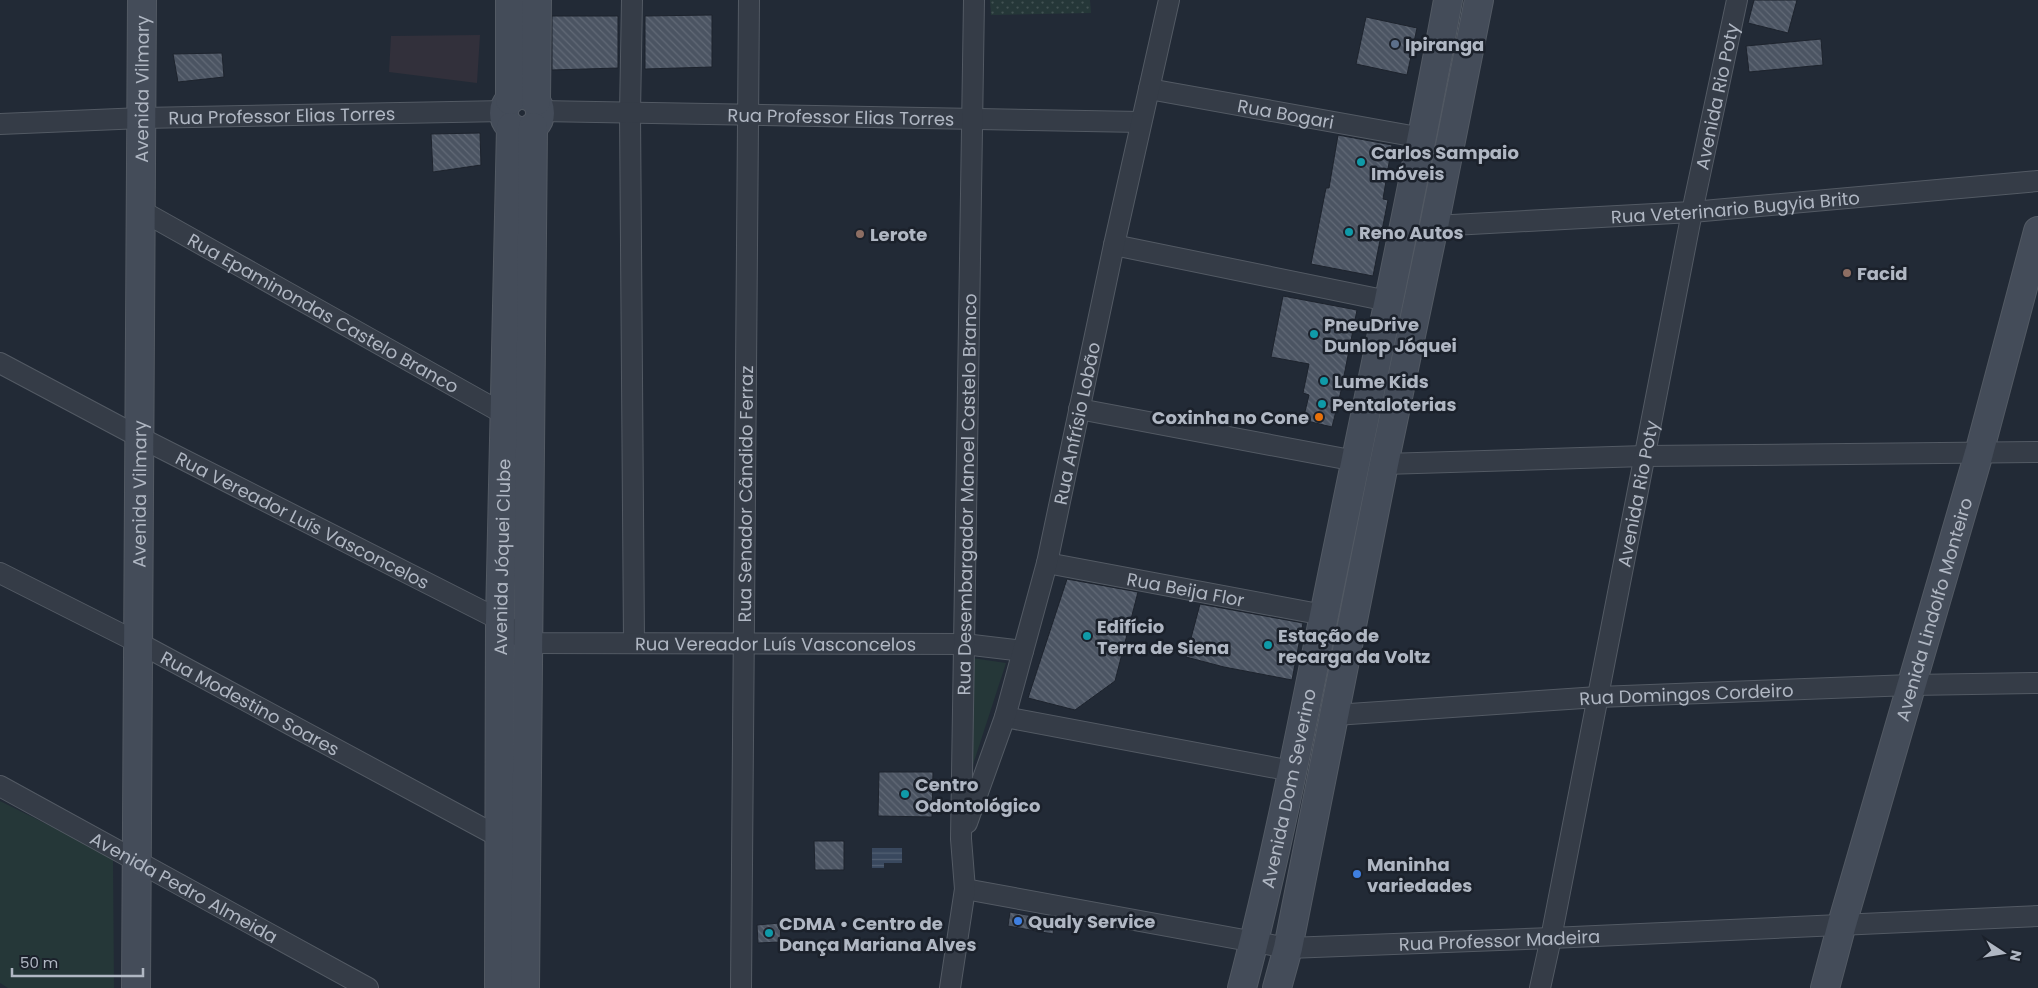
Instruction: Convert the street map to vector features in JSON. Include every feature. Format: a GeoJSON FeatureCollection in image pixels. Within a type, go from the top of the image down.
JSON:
{"type":"FeatureCollection","features":[{"type":"Feature","properties":{"kind":"main road","name":"Avenida Vilmary"},"geometry":{"type":"LineString","coordinates":[[136,988],[135,859],[141,438],[142,0]]}},
{"type":"Feature","properties":{"kind":"main road","name":"Avenida Jóquei Clube"},"geometry":{"type":"LineString","coordinates":[[510,0],[522,113],[528,642],[524,988]]}},
{"type":"Feature","properties":{"kind":"main road","name":"Avenida Jóquei Clube"},"geometry":{"type":"LineString","coordinates":[[499,988],[501,838],[500,620],[504,414],[522,113],[537,0]]}},
{"type":"Feature","properties":{"kind":"main road","name":"Avenida Dom Severino"},"geometry":{"type":"LineString","coordinates":[[1242,988],[1292,771],[1423,138],[1448,0]]}},
{"type":"Feature","properties":{"kind":"main road","name":"Avenida Dom Severino"},"geometry":{"type":"LineString","coordinates":[[1277,988],[1288,948],[1479,0]]}},
{"type":"Feature","properties":{"kind":"main road","name":"Avenida Lindolfo Monteiro"},"geometry":{"type":"LineString","coordinates":[[1825,988],[1978,453],[2038,231]]}},
{"type":"Feature","properties":{"kind":"street"},"geometry":{"type":"LineString","coordinates":[[632,0],[630,113],[634,643]]}},
{"type":"Feature","properties":{"kind":"street","name":"Rua Senador Cândido Ferraz"},"geometry":{"type":"LineString","coordinates":[[741,988],[749,0]]}},
{"type":"Feature","properties":{"kind":"street","name":"Rua Desembargador Manoel Castelo Branco"},"geometry":{"type":"LineString","coordinates":[[950,988],[965,889],[962,839],[974,0]]}},
{"type":"Feature","properties":{"kind":"street","name":"Rua Anfrísio Lobão"},"geometry":{"type":"LineString","coordinates":[[962,839],[1005,717],[1047,563],[1114,245],[1169,0]]}},
{"type":"Feature","properties":{"kind":"street","name":"Avenida Rio Poty"},"geometry":{"type":"LineString","coordinates":[[1540,988],[1692,212],[1737,0]]}},
{"type":"Feature","properties":{"kind":"street","name":"Rua Bogari"},"geometry":{"type":"LineString","coordinates":[[1149,88],[1423,138]]}},
{"type":"Feature","properties":{"kind":"street","name":"Rua Professor Elias Torres"},"geometry":{"type":"LineString","coordinates":[[0,124],[142,118],[522,113],[630,113],[1141,122]]}},
{"type":"Feature","properties":{"kind":"street","name":"Rua Veterinario Bugyia Brito"},"geometry":{"type":"LineString","coordinates":[[1434,226],[1692,212],[2038,181]]}},
{"type":"Feature","properties":{"kind":"street","name":"Rua Epaminondas Castelo Branco"},"geometry":{"type":"LineString","coordinates":[[142,211],[504,414]]}},
{"type":"Feature","properties":{"kind":"street"},"geometry":{"type":"LineString","coordinates":[[1114,245],[1388,301]]}},
{"type":"Feature","properties":{"kind":"street","name":"Rua Vereador Luís Vasconcelos"},"geometry":{"type":"LineString","coordinates":[[0,363],[141,438],[500,620],[528,642],[964,644],[1023,651]]}},
{"type":"Feature","properties":{"kind":"street"},"geometry":{"type":"LineString","coordinates":[[1080,409],[1356,461]]}},
{"type":"Feature","properties":{"kind":"street"},"geometry":{"type":"LineString","coordinates":[[1384,464],[1645,456],[2038,452]]}},
{"type":"Feature","properties":{"kind":"street","name":"Rua Beija Flor"},"geometry":{"type":"LineString","coordinates":[[1047,563],[1324,615]]}},
{"type":"Feature","properties":{"kind":"street","name":"Rua Modestino Soares"},"geometry":{"type":"LineString","coordinates":[[0,573],[139,643],[501,838]]}},
{"type":"Feature","properties":{"kind":"street","name":"Rua Domingos Cordeiro"},"geometry":{"type":"LineString","coordinates":[[1335,715],[1598,697],[1911,685],[2038,683]]}},
{"type":"Feature","properties":{"kind":"street"},"geometry":{"type":"LineString","coordinates":[[1005,717],[1292,771]]}},
{"type":"Feature","properties":{"kind":"street","name":"Avenida Pedro Almeida"},"geometry":{"type":"LineString","coordinates":[[0,786],[368,988]]}},
{"type":"Feature","properties":{"kind":"street","name":"Rua Professor Madeira"},"geometry":{"type":"LineString","coordinates":[[965,889],[1288,948],[2038,916]]}},
{"type":"Feature","properties":{"kind":"shaded area"},"geometry":{"type":"Polygon","coordinates":[[[990,0],[1090,0],[1091,13],[991,15],[990,0]]]}},
{"type":"Feature","properties":{"kind":"shaded area"},"geometry":{"type":"Polygon","coordinates":[[[480,35],[477,83],[389,72],[391,36],[480,35]]]}},
{"type":"Feature","properties":{"kind":"shaded area"},"geometry":{"type":"Polygon","coordinates":[[[972,658],[1006,663],[969,777],[972,658]]]}},
{"type":"Feature","properties":{"kind":"shaded area"},"geometry":{"type":"Polygon","coordinates":[[[0,801],[113,857],[114,988],[8,988],[0,983],[0,801]]]}},
{"type":"Feature","properties":{"kind":"water"},"geometry":{"type":"Polygon","coordinates":[[[872,848],[902,848],[902,863],[884,863],[884,868],[872,868],[872,848]]]}},
{"type":"Feature","properties":{"kind":"building"},"geometry":{"type":"Polygon","coordinates":[[[1754,0],[1797,0],[1788,33],[1748,23],[1754,0]]]}},
{"type":"Feature","properties":{"kind":"building"},"geometry":{"type":"Polygon","coordinates":[[[712,15],[712,67],[645,69],[645,16],[712,15]]]}},
{"type":"Feature","properties":{"kind":"building"},"geometry":{"type":"Polygon","coordinates":[[[552,16],[618,16],[618,68],[552,70],[552,16]]]}},
{"type":"Feature","properties":{"kind":"building"},"geometry":{"type":"Polygon","coordinates":[[[1366,17],[1417,28],[1407,75],[1356,64],[1366,17]]]}},
{"type":"Feature","properties":{"kind":"building"},"geometry":{"type":"Polygon","coordinates":[[[1821,39],[1823,65],[1749,72],[1746,46],[1821,39]]]}},
{"type":"Feature","properties":{"kind":"building"},"geometry":{"type":"Polygon","coordinates":[[[222,53],[224,77],[178,82],[173,54],[222,53]]]}},
{"type":"Feature","properties":{"kind":"building"},"geometry":{"type":"Polygon","coordinates":[[[480,133],[481,165],[433,172],[431,134],[480,133]]]}},
{"type":"Feature","properties":{"kind":"building","name":"Reno Autos"},"geometry":{"type":"Polygon","coordinates":[[[1338,135],[1392,145],[1383,199],[1388,200],[1373,276],[1311,264],[1326,188],[1329,188],[1338,135]]]}},
{"type":"Feature","properties":{"kind":"building","name":"PneuDrive Dunlop Jóquei"},"geometry":{"type":"Polygon","coordinates":[[[1283,296],[1357,310],[1332,427],[1303,420],[1309,395],[1303,393],[1309,364],[1271,357],[1283,296]]]}},
{"type":"Feature","properties":{"kind":"building","name":"Edifício Terra de Siena"},"geometry":{"type":"Polygon","coordinates":[[[1067,579],[1138,592],[1115,681],[1075,710],[1028,698],[1067,579]]]}},
{"type":"Feature","properties":{"kind":"building"},"geometry":{"type":"Polygon","coordinates":[[[1200,604],[1303,623],[1292,680],[1224,667],[1186,657],[1200,604]]]}},
{"type":"Feature","properties":{"kind":"building","name":"Centro Odontológico"},"geometry":{"type":"Polygon","coordinates":[[[879,772],[933,772],[932,817],[878,816],[879,772]]]}},
{"type":"Feature","properties":{"kind":"building"},"geometry":{"type":"Polygon","coordinates":[[[814,841],[844,841],[844,870],[815,870],[814,841]]]}},
{"type":"Feature","properties":{"kind":"building"},"geometry":{"type":"Polygon","coordinates":[[[1010,912],[1055,920],[1053,934],[1008,926],[1010,912]]]}},
{"type":"Feature","properties":{"kind":"building","name":"CDMA • Centro de Dança Mariana Alves"},"geometry":{"type":"Polygon","coordinates":[[[780,923],[781,942],[758,943],[757,925],[780,923]]]}},
{"type":"Feature","properties":{"kind":"place","name":"Ipiranga"},"geometry":{"type":"Point","coordinates":[1395,44]}},
{"type":"Feature","properties":{"kind":"place","name":"Carlos Sampaio Imóveis"},"geometry":{"type":"Point","coordinates":[1361,162]}},
{"type":"Feature","properties":{"kind":"place","name":"Reno Autos"},"geometry":{"type":"Point","coordinates":[1349,232]}},
{"type":"Feature","properties":{"kind":"place","name":"Lerote"},"geometry":{"type":"Point","coordinates":[860,234]}},
{"type":"Feature","properties":{"kind":"place","name":"Facid"},"geometry":{"type":"Point","coordinates":[1847,273]}},
{"type":"Feature","properties":{"kind":"place","name":"PneuDrive Dunlop Jóquei"},"geometry":{"type":"Point","coordinates":[1314,334]}},
{"type":"Feature","properties":{"kind":"place","name":"Lume Kids"},"geometry":{"type":"Point","coordinates":[1324,381]}},
{"type":"Feature","properties":{"kind":"place","name":"Pentaloterias"},"geometry":{"type":"Point","coordinates":[1322,404]}},
{"type":"Feature","properties":{"kind":"place","name":"Coxinha no Cone"},"geometry":{"type":"Point","coordinates":[1319,417]}},
{"type":"Feature","properties":{"kind":"place","name":"Edifício Terra de Siena"},"geometry":{"type":"Point","coordinates":[1087,636]}},
{"type":"Feature","properties":{"kind":"place","name":"Estação de recarga da Voltz"},"geometry":{"type":"Point","coordinates":[1268,645]}},
{"type":"Feature","properties":{"kind":"place","name":"Centro Odontológico"},"geometry":{"type":"Point","coordinates":[905,794]}},
{"type":"Feature","properties":{"kind":"place","name":"Maninha variedades"},"geometry":{"type":"Point","coordinates":[1357,874]}},
{"type":"Feature","properties":{"kind":"place","name":"Qualy Service"},"geometry":{"type":"Point","coordinates":[1018,921]}},
{"type":"Feature","properties":{"kind":"place","name":"CDMA • Centro de Dança Mariana Alves"},"geometry":{"type":"Point","coordinates":[769,933]}}]}
